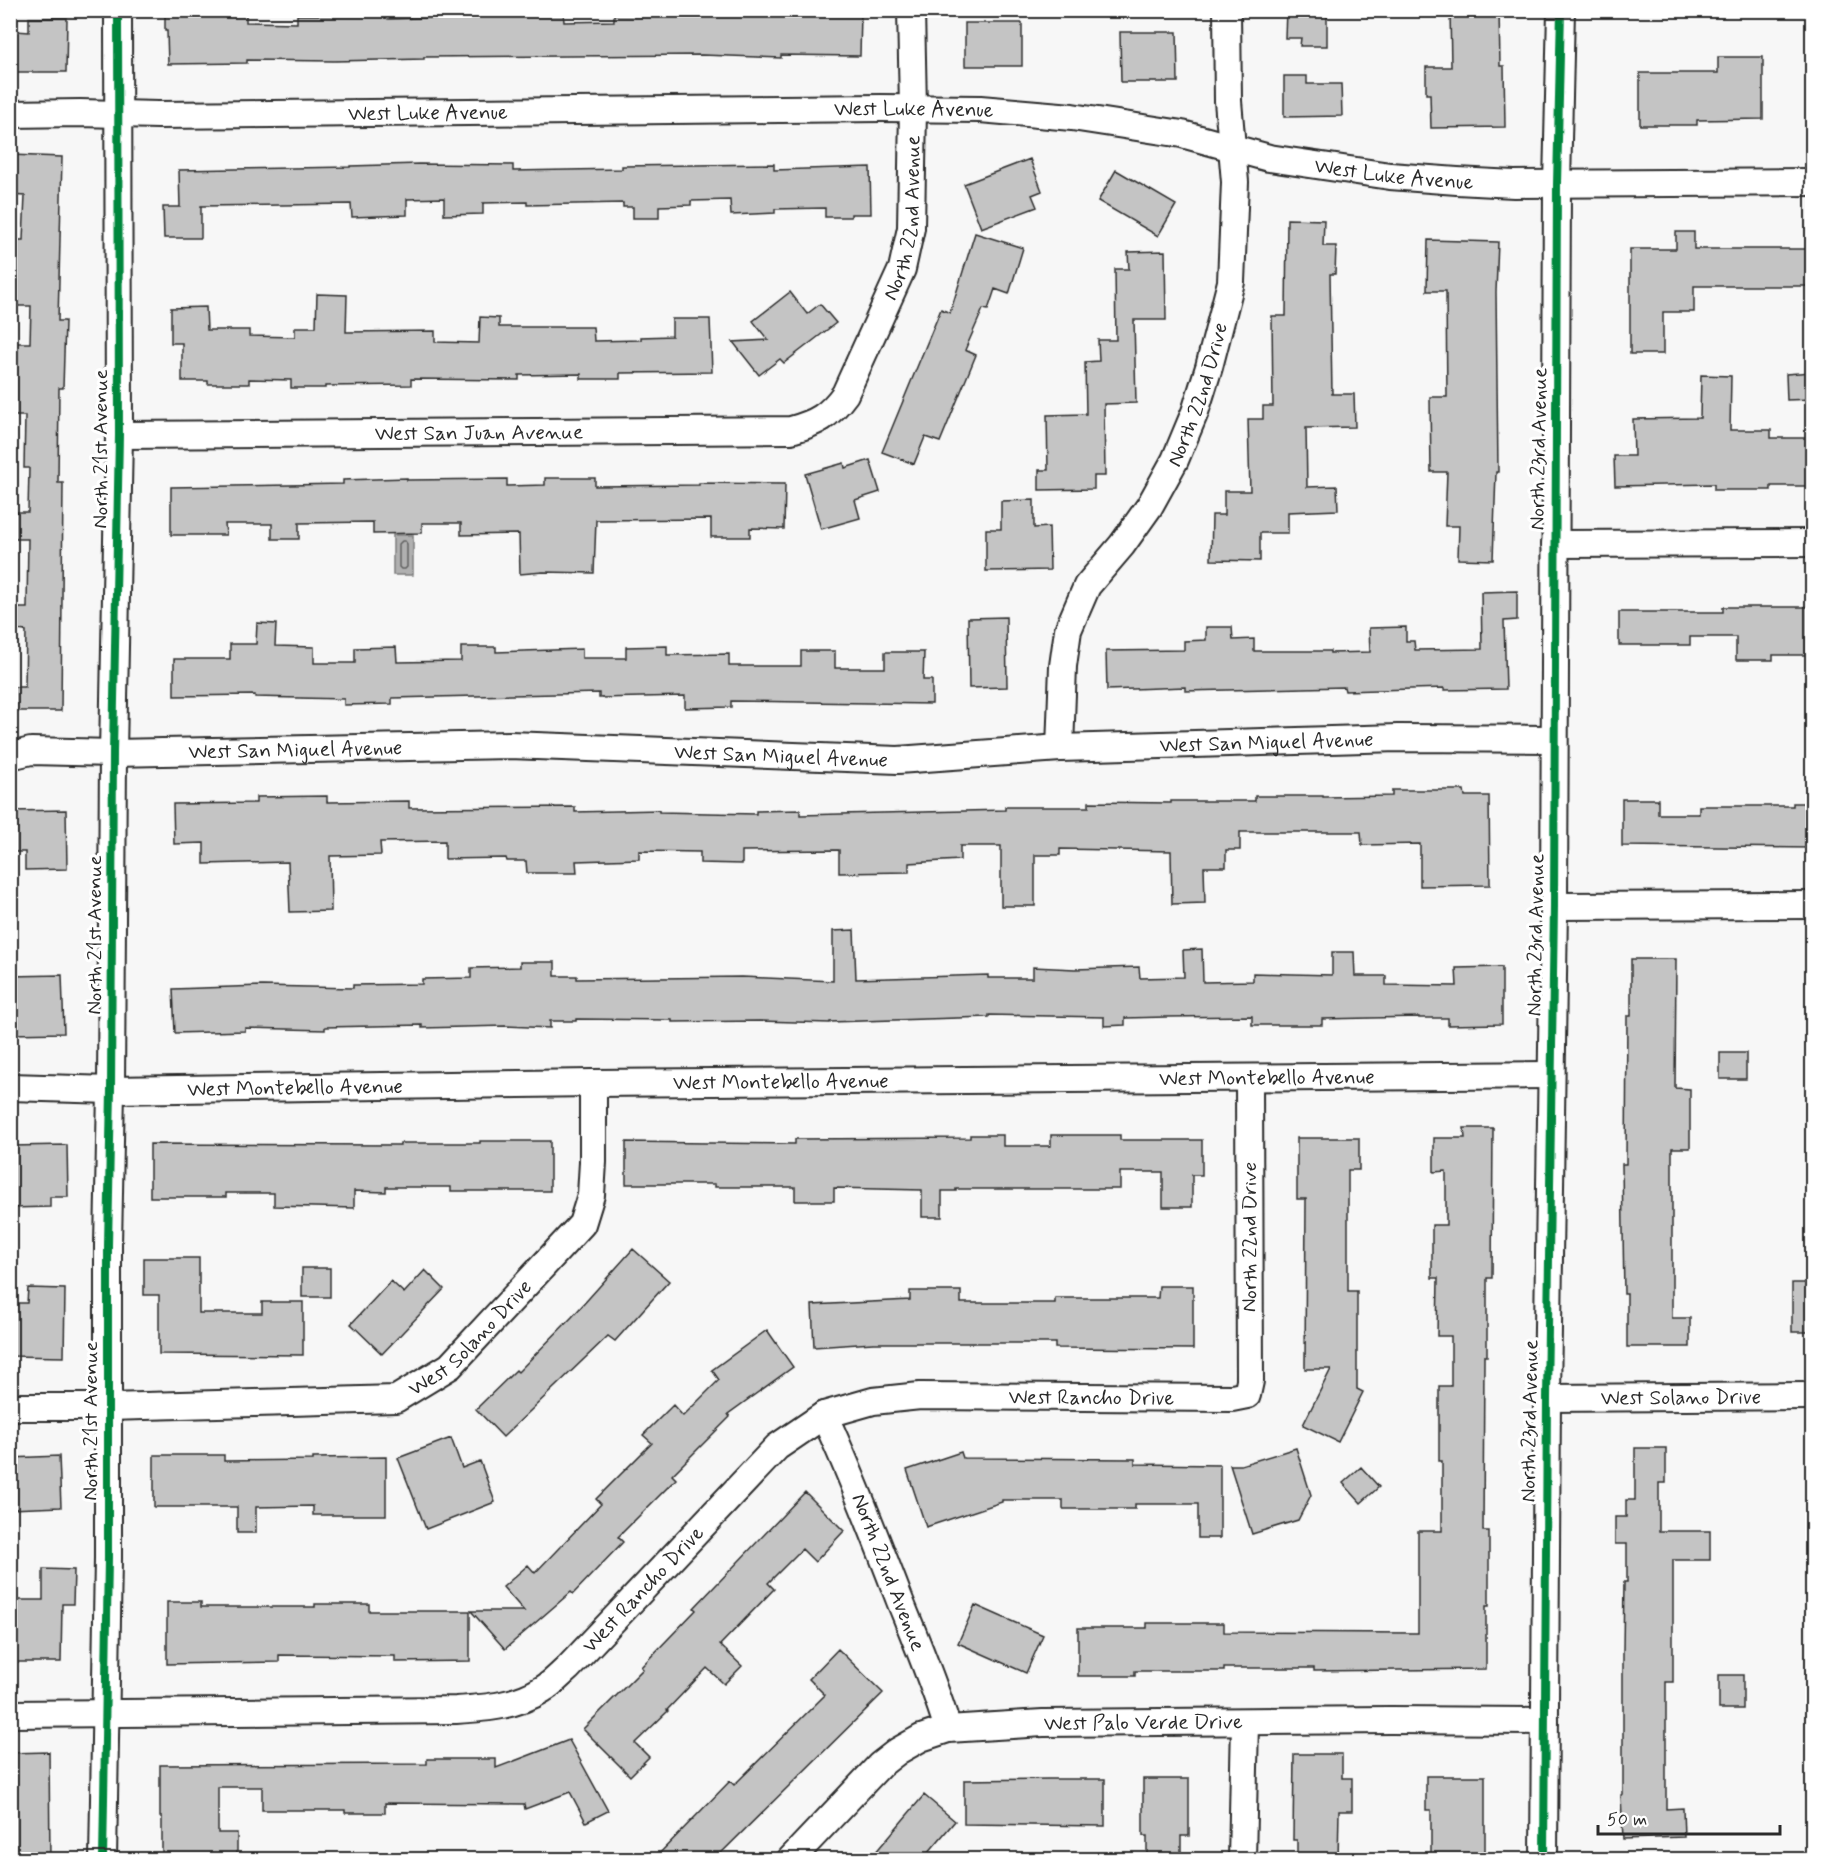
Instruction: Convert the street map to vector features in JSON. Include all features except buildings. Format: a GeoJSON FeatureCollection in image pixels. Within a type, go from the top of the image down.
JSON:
{"type":"FeatureCollection","features":[{"type":"Feature","properties":{"kind":"street","name":"North 21st Avenue"},"geometry":{"type":"LineString","coordinates":[[103,1860],[113,753],[119,435],[118,10]]}},
{"type":"Feature","properties":{"kind":"street","name":"North 22nd Avenue"},"geometry":{"type":"LineString","coordinates":[[833,410],[845,394],[902,269],[911,228],[913,108],[911,10]]}},
{"type":"Feature","properties":{"kind":"street","name":"North 22nd Drive"},"geometry":{"type":"LineString","coordinates":[[1060,748],[1063,666],[1068,630],[1087,586],[1122,545],[1149,507],[1175,460],[1195,412],[1231,282],[1235,182],[1228,101],[1227,10]]}},
{"type":"Feature","properties":{"kind":"street","name":"North 23rd Avenue"},"geometry":{"type":"LineString","coordinates":[[1544,1860],[1547,1398],[1554,906],[1557,184],[1561,10]]}},
{"type":"Feature","properties":{"kind":"street","name":"West Luke Avenue"},"geometry":{"type":"LineString","coordinates":[[10,114],[980,109],[1072,117],[1182,134],[1269,158],[1390,176],[1557,184],[1812,182]]}},
{"type":"Feature","properties":{"kind":"street","name":"West San Juan Avenue"},"geometry":{"type":"LineString","coordinates":[[119,435],[791,430],[810,425],[833,410]]}},
{"type":"Feature","properties":{"kind":"street"},"geometry":{"type":"LineString","coordinates":[[1555,544],[1812,543]]}},
{"type":"Feature","properties":{"kind":"street","name":"West San Miguel Avenue"},"geometry":{"type":"LineString","coordinates":[[10,756],[31,751],[113,753],[510,745],[898,760],[1060,748],[1398,738],[1554,739]]}},
{"type":"Feature","properties":{"kind":"street"},"geometry":{"type":"LineString","coordinates":[[1554,906],[1812,905]]}},
{"type":"Feature","properties":{"kind":"street","name":"West Montebello Avenue"},"geometry":{"type":"LineString","coordinates":[[10,1087],[111,1090],[593,1083],[1551,1075]]}},
{"type":"Feature","properties":{"kind":"street","name":"North 22nd Drive"},"geometry":{"type":"LineString","coordinates":[[1247,1395],[1250,1381],[1249,1078]]}},
{"type":"Feature","properties":{"kind":"street","name":"West Solano Drive"},"geometry":{"type":"LineString","coordinates":[[10,1407],[108,1407],[396,1399],[450,1366],[582,1224],[591,1195],[593,1083]]}},
{"type":"Feature","properties":{"kind":"street","name":"West Rancho Drive"},"geometry":{"type":"LineString","coordinates":[[10,1714],[456,1710],[492,1708],[521,1701],[545,1688],[568,1668],[777,1447],[824,1415],[873,1401],[920,1396],[1232,1398],[1247,1395]]}},
{"type":"Feature","properties":{"kind":"street","name":"West Solano Drive"},"geometry":{"type":"LineString","coordinates":[[1547,1398],[1812,1396]]}},
{"type":"Feature","properties":{"kind":"street","name":"North 22nd Avenue"},"geometry":{"type":"LineString","coordinates":[[824,1415],[879,1547],[948,1729]]}},
{"type":"Feature","properties":{"kind":"street","name":"West Palo Verde Drive"},"geometry":{"type":"LineString","coordinates":[[790,1860],[880,1765],[921,1738],[948,1729],[1043,1723],[1545,1721]]}},
{"type":"Feature","properties":{"kind":"street"},"geometry":{"type":"LineString","coordinates":[[1242,1860],[1245,1722]]}},
{"type":"Feature","properties":{"kind":"water"},"geometry":{"type":"Polygon","coordinates":[[[393,535],[413,535],[413,575],[393,575],[393,535]]]}},
{"type":"Feature","properties":{"kind":"cycle path"},"geometry":{"type":"LineString","coordinates":[[103,1860],[108,1558],[108,1245],[113,753],[119,435],[118,10]]}},
{"type":"Feature","properties":{"kind":"cycle path"},"geometry":{"type":"LineString","coordinates":[[1544,1860],[1547,1398],[1554,906],[1557,184],[1561,10]]}}]}
